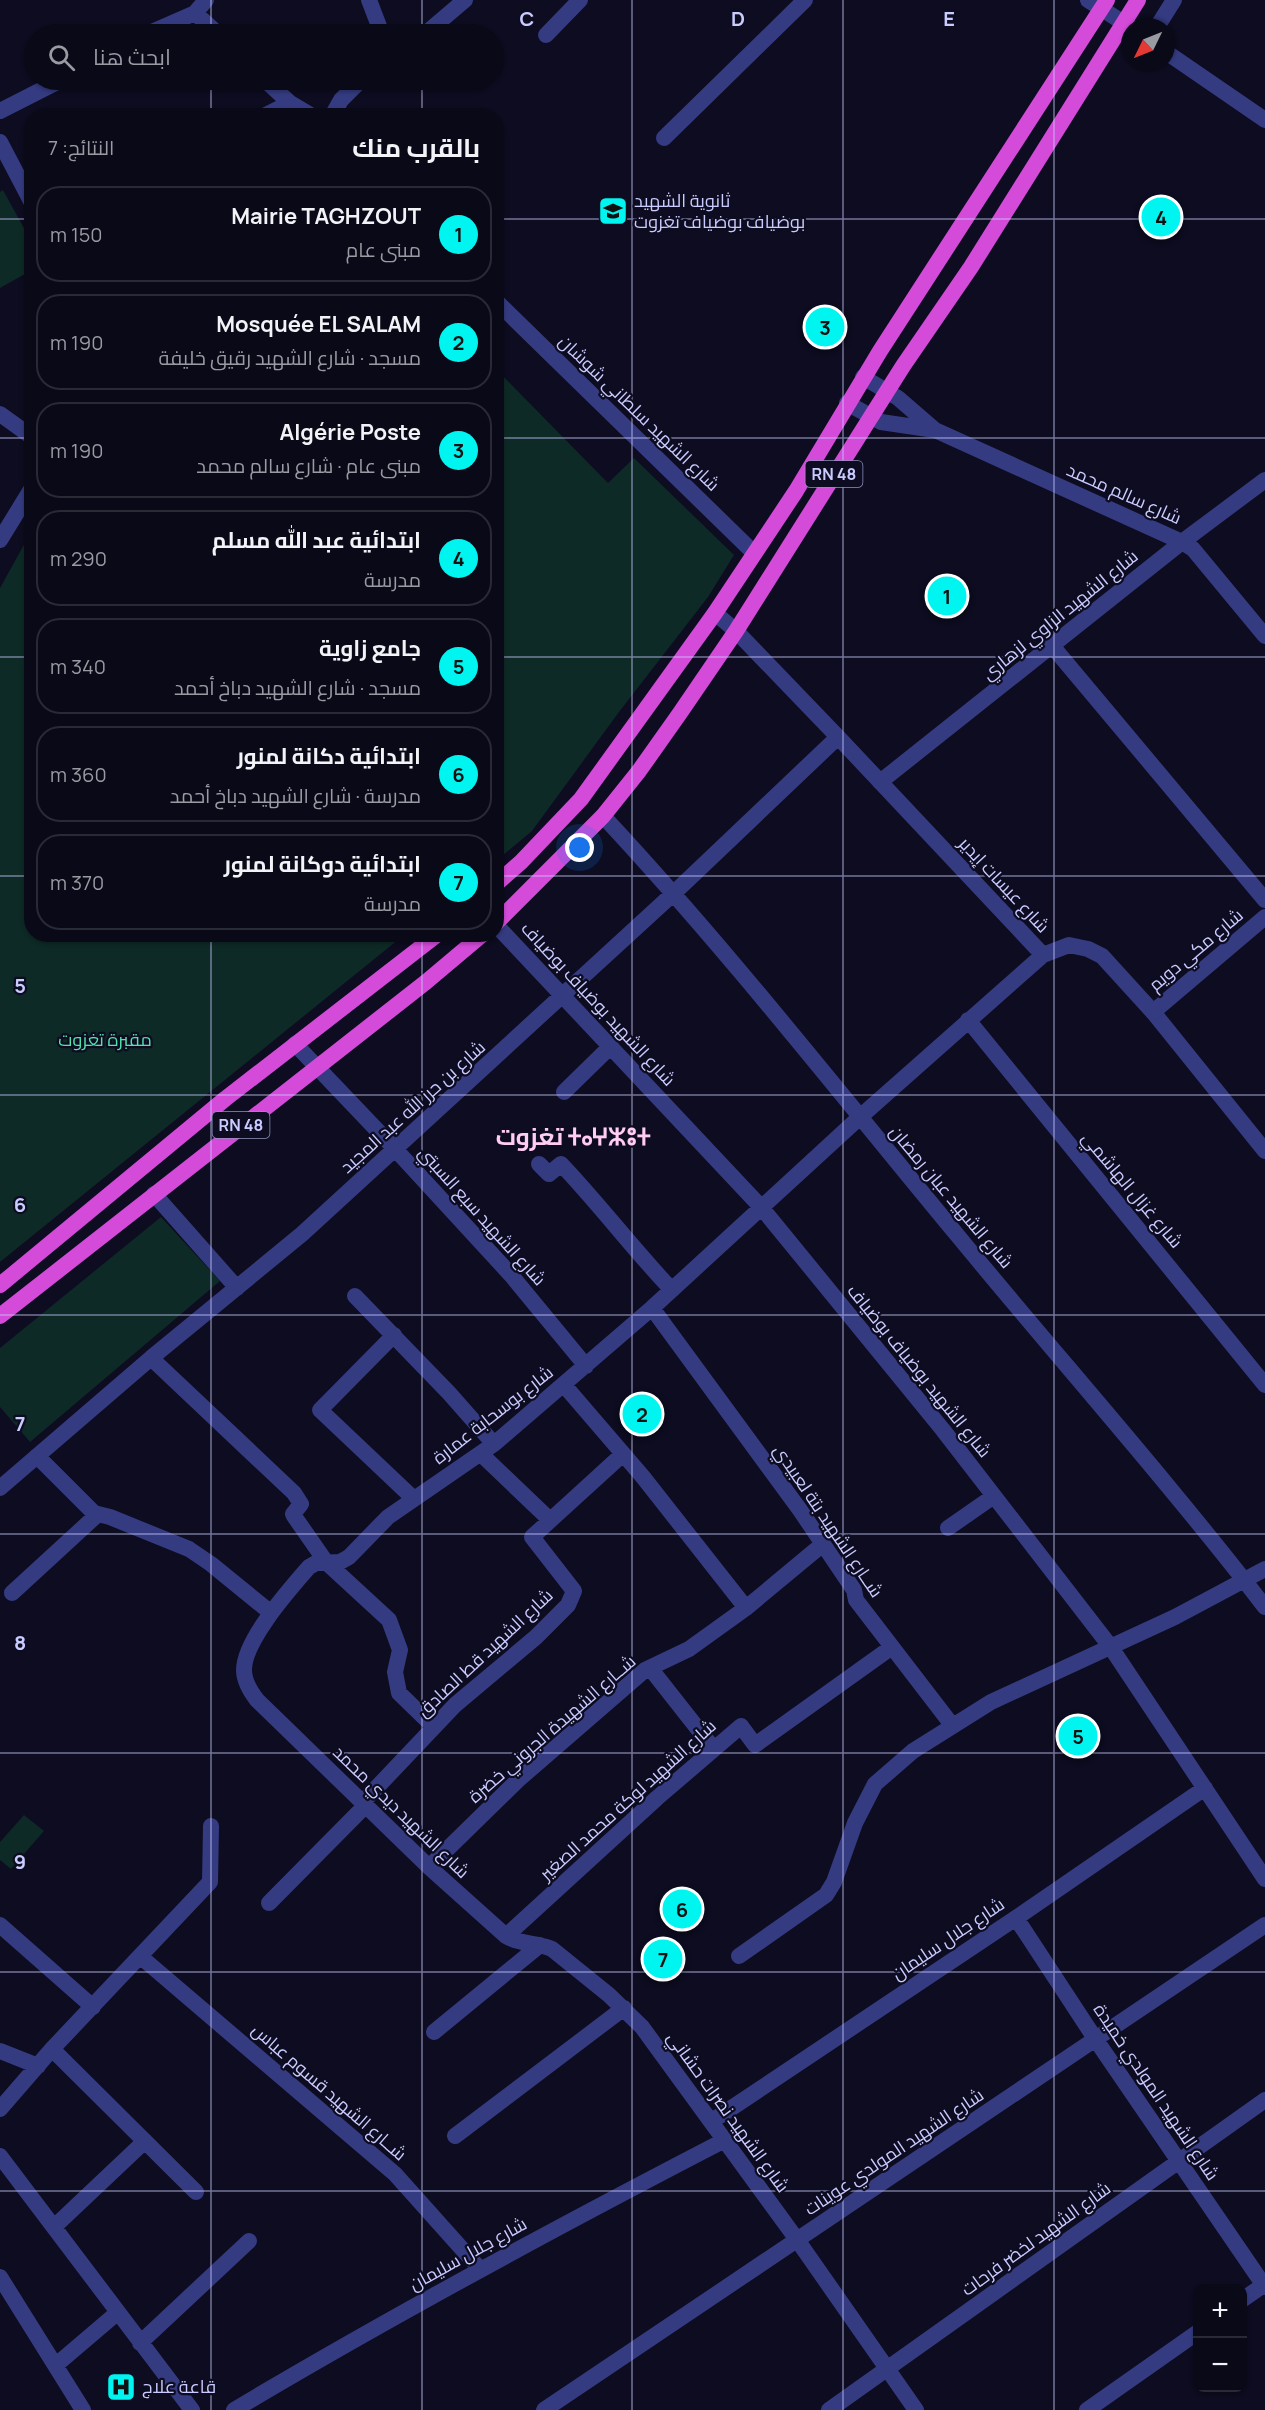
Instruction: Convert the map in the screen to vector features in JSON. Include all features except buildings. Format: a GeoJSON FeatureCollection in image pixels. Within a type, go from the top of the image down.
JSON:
{"type":"FeatureCollection","features":[{"type":"Feature","properties":{"kind":"highway","name":"RN 48"},"geometry":{"type":"LineString","coordinates":[[1130,18],[1138,0]]}},
{"type":"Feature","properties":{"kind":"highway","name":"RN 48"},"geometry":{"type":"LineString","coordinates":[[504,877],[581,799],[715,613],[796,491],[863,377],[1099,3]]}},
{"type":"Feature","properties":{"kind":"highway","name":"RN 48"},"geometry":{"type":"LineString","coordinates":[[504,916],[603,816],[639,771],[736,631],[870,417],[1121,34]]}},
{"type":"Feature","properties":{"kind":"highway","name":"RN 48"},"geometry":{"type":"LineString","coordinates":[[0,1285],[295,1044],[429,942]]}},
{"type":"Feature","properties":{"kind":"highway","name":"RN 48"},"geometry":{"type":"LineString","coordinates":[[0,1316],[426,982],[474,942]]}},
{"type":"Feature","properties":{"kind":"street"},"geometry":{"type":"LineString","coordinates":[[369,0],[378,24]]}},
{"type":"Feature","properties":{"kind":"street"},"geometry":{"type":"LineString","coordinates":[[437,24],[465,0]]}},
{"type":"Feature","properties":{"kind":"street"},"geometry":{"type":"LineString","coordinates":[[546,35],[580,0]]}},
{"type":"Feature","properties":{"kind":"street"},"geometry":{"type":"LineString","coordinates":[[664,138],[805,0]]}},
{"type":"Feature","properties":{"kind":"street"},"geometry":{"type":"LineString","coordinates":[[1163,18],[1174,0]]}},
{"type":"Feature","properties":{"kind":"street"},"geometry":{"type":"LineString","coordinates":[[1099,3],[1121,20]]}},
{"type":"Feature","properties":{"kind":"street"},"geometry":{"type":"LineString","coordinates":[[166,24],[201,6],[212,24]]}},
{"type":"Feature","properties":{"kind":"street"},"geometry":{"type":"LineString","coordinates":[[1175,58],[1265,120]]}},
{"type":"Feature","properties":{"kind":"street"},"geometry":{"type":"LineString","coordinates":[[0,111],[41,90]]}},
{"type":"Feature","properties":{"kind":"street"},"geometry":{"type":"LineString","coordinates":[[276,90],[298,108]]}},
{"type":"Feature","properties":{"kind":"street"},"geometry":{"type":"LineString","coordinates":[[336,108],[351,90]]}},
{"type":"Feature","properties":{"kind":"street"},"geometry":{"type":"LineString","coordinates":[[280,108],[290,103]]}},
{"type":"Feature","properties":{"kind":"street"},"geometry":{"type":"LineString","coordinates":[[0,142],[24,188]]}},
{"type":"Feature","properties":{"kind":"street","name":"شارع الشهيد سلطاني شوشان"},"geometry":{"type":"LineString","coordinates":[[504,309],[754,553]]}},
{"type":"Feature","properties":{"kind":"street","name":"شارع سالم محمد"},"geometry":{"type":"LineString","coordinates":[[863,377],[898,398],[935,430]]}},
{"type":"Feature","properties":{"kind":"street","name":"شارع سالم محمد"},"geometry":{"type":"LineString","coordinates":[[847,403],[881,422],[935,430],[1182,542],[1192,549],[1265,636]]}},
{"type":"Feature","properties":{"kind":"street"},"geometry":{"type":"LineString","coordinates":[[0,414],[24,431]]}},
{"type":"Feature","properties":{"kind":"street","name":"شارع الشهيد الزاوي لزهاري"},"geometry":{"type":"LineString","coordinates":[[880,782],[1053,647],[1182,542],[1265,480]]}},
{"type":"Feature","properties":{"kind":"street"},"geometry":{"type":"LineString","coordinates":[[0,540],[24,501]]}},
{"type":"Feature","properties":{"kind":"street","name":"شارع عيسات إيدير"},"geometry":{"type":"LineString","coordinates":[[715,613],[736,631],[838,737],[1043,955],[1069,945],[1088,949],[1102,956],[1153,1012],[1265,1152]]}},
{"type":"Feature","properties":{"kind":"street"},"geometry":{"type":"LineString","coordinates":[[1053,647],[1265,900]]}},
{"type":"Feature","properties":{"kind":"street","name":"شارع بن حرز الله عبد المجيد"},"geometry":{"type":"LineString","coordinates":[[0,1488],[302,1234],[396,1150],[675,892],[838,737]]}},
{"type":"Feature","properties":{"kind":"street","name":"شارع الشهيد عبان رمضان"},"geometry":{"type":"LineString","coordinates":[[603,816],[675,892],[1265,1607]]}},
{"type":"Feature","properties":{"kind":"street","name":"شارع مكي دويم"},"geometry":{"type":"LineString","coordinates":[[1153,1012],[1265,917]]}},
{"type":"Feature","properties":{"kind":"street","name":"شارع الشهيد بوضياف بوضياف"},"geometry":{"type":"LineString","coordinates":[[504,932],[761,1207],[994,1496],[1110,1646],[1265,1879]]}},
{"type":"Feature","properties":{"kind":"street","name":"شارع بوسحابة عمارة"},"geometry":{"type":"LineString","coordinates":[[246,1679],[244,1669],[246,1657],[270,1612],[309,1567],[316,1563],[340,1562],[349,1557],[378,1526],[487,1449],[564,1385],[1043,955]]}},
{"type":"Feature","properties":{"kind":"street","name":"شارع غزال الهاشمي"},"geometry":{"type":"LineString","coordinates":[[968,1020],[1265,1385]]}},
{"type":"Feature","properties":{"kind":"street","name":"شارع الشهيد سبع السبتي"},"geometry":{"type":"LineString","coordinates":[[295,1044],[511,1275],[586,1366]]}},
{"type":"Feature","properties":{"kind":"street"},"geometry":{"type":"LineString","coordinates":[[564,1092],[611,1046]]}},
{"type":"Feature","properties":{"kind":"street"},"geometry":{"type":"LineString","coordinates":[[539,1164],[549,1174],[561,1164],[597,1202],[634,1250],[672,1290]]}},
{"type":"Feature","properties":{"kind":"street"},"geometry":{"type":"LineString","coordinates":[[154,1194],[237,1288]]}},
{"type":"Feature","properties":{"kind":"street"},"geometry":{"type":"LineString","coordinates":[[355,1296],[449,1393],[487,1449],[549,1519]]}},
{"type":"Feature","properties":{"kind":"street","name":"شــارع الشهيد بتة لعبيدي"},"geometry":{"type":"LineString","coordinates":[[652,1308],[786,1491],[854,1590],[856,1600],[952,1725]]}},
{"type":"Feature","properties":{"kind":"street"},"geometry":{"type":"LineString","coordinates":[[394,1335],[320,1410],[414,1499]]}},
{"type":"Feature","properties":{"kind":"street"},"geometry":{"type":"LineString","coordinates":[[152,1358],[294,1492],[301,1503],[293,1514],[327,1562],[389,1620],[400,1650],[395,1672],[399,1693],[434,1727]]}},
{"type":"Feature","properties":{"kind":"street"},"geometry":{"type":"LineString","coordinates":[[564,1385],[623,1454],[746,1608]]}},
{"type":"Feature","properties":{"kind":"street","name":"شارع الشهيد قط الصادق"},"geometry":{"type":"LineString","coordinates":[[269,1903],[434,1727],[481,1681],[536,1637],[568,1605],[574,1591],[532,1537],[549,1519],[623,1454]]}},
{"type":"Feature","properties":{"kind":"street"},"geometry":{"type":"LineString","coordinates":[[37,1456],[88,1508],[189,1549],[270,1612]]}},
{"type":"Feature","properties":{"kind":"street"},"geometry":{"type":"LineString","coordinates":[[948,1528],[994,1496]]}},
{"type":"Feature","properties":{"kind":"street"},"geometry":{"type":"LineString","coordinates":[[12,1593],[98,1514]]}},
{"type":"Feature","properties":{"kind":"street","name":"شــارع الشهيدة الجروني خضرة"},"geometry":{"type":"LineString","coordinates":[[429,1867],[518,1780],[650,1668],[688,1649],[746,1608],[823,1544]]}},
{"type":"Feature","properties":{"kind":"street"},"geometry":{"type":"LineString","coordinates":[[739,1956],[826,1895],[834,1882],[855,1823],[875,1784],[893,1766],[952,1725],[991,1702],[1175,1617],[1265,1569]]}},
{"type":"Feature","properties":{"kind":"street","name":"شارع الشهيد لوكة محمد الصغير"},"geometry":{"type":"LineString","coordinates":[[506,1936],[713,1748],[741,1726],[755,1745],[892,1647]]}},
{"type":"Feature","properties":{"kind":"street"},"geometry":{"type":"LineString","coordinates":[[650,1668],[713,1748]]}},
{"type":"Feature","properties":{"kind":"street","name":"شارع الشهيد ديدي محمد"},"geometry":{"type":"LineString","coordinates":[[246,1679],[249,1690],[257,1700],[429,1867],[506,1936],[520,1943],[544,1946]]}},
{"type":"Feature","properties":{"kind":"street","name":"شارع جلال سليمان"},"geometry":{"type":"LineString","coordinates":[[712,2121],[1016,1918],[1205,1788]]}},
{"type":"Feature","properties":{"kind":"street"},"geometry":{"type":"LineString","coordinates":[[0,2109],[52,2049],[210,1882],[211,1826]]}},
{"type":"Feature","properties":{"kind":"street","name":"شارع الشهيد المولدي خميدة"},"geometry":{"type":"LineString","coordinates":[[1016,1918],[1096,2040],[1264,2285]]}},
{"type":"Feature","properties":{"kind":"street"},"geometry":{"type":"LineString","coordinates":[[0,1925],[93,2007]]}},
{"type":"Feature","properties":{"kind":"street","name":"شارع الشهيد المولدي عوينات"},"geometry":{"type":"LineString","coordinates":[[544,2410],[1265,1925]]}},
{"type":"Feature","properties":{"kind":"street"},"geometry":{"type":"LineString","coordinates":[[434,2032],[544,1946]]}},
{"type":"Feature","properties":{"kind":"street","name":"شارع الشهيد نصرات حشاني"},"geometry":{"type":"LineString","coordinates":[[544,1946],[624,2008],[642,2027],[798,2241],[916,2410]]}},
{"type":"Feature","properties":{"kind":"street","name":"شــارع الشهيد قسوم عباس"},"geometry":{"type":"LineString","coordinates":[[141,1957],[395,2174],[480,2269]]}},
{"type":"Feature","properties":{"kind":"street"},"geometry":{"type":"LineString","coordinates":[[455,2136],[624,2008]]}},
{"type":"Feature","properties":{"kind":"street"},"geometry":{"type":"LineString","coordinates":[[52,2049],[196,2193]]}},
{"type":"Feature","properties":{"kind":"street"},"geometry":{"type":"LineString","coordinates":[[0,2051],[38,2066]]}},
{"type":"Feature","properties":{"kind":"street","name":"شارع الشهيد لخضر فرحات"},"geometry":{"type":"LineString","coordinates":[[829,2410],[1265,2100]]}},
{"type":"Feature","properties":{"kind":"street","name":"شارع جلال سليمان"},"geometry":{"type":"LineString","coordinates":[[234,2410],[341,2346],[480,2269],[725,2140]]}},
{"type":"Feature","properties":{"kind":"street"},"geometry":{"type":"LineString","coordinates":[[54,2227],[145,2141]]}},
{"type":"Feature","properties":{"kind":"street"},"geometry":{"type":"LineString","coordinates":[[0,2156],[192,2410]]}},
{"type":"Feature","properties":{"kind":"street"},"geometry":{"type":"LineString","coordinates":[[140,2343],[249,2241]]}},
{"type":"Feature","properties":{"kind":"street"},"geometry":{"type":"LineString","coordinates":[[0,2277],[82,2410]]}},
{"type":"Feature","properties":{"kind":"street"},"geometry":{"type":"LineString","coordinates":[[1247,2297],[1264,2285]]}},
{"type":"Feature","properties":{"kind":"street"},"geometry":{"type":"LineString","coordinates":[[56,2365],[117,2313]]}},
{"type":"Feature","properties":{"kind":"street"},"geometry":{"type":"LineString","coordinates":[[1087,2410],[1193,2335]]}},
{"type":"Feature","properties":{"kind":"green space"},"geometry":{"type":"Polygon","coordinates":[[[3,190],[24,228],[24,274],[0,288],[0,192],[3,190]]]}},
{"type":"Feature","properties":{"kind":"green space"},"geometry":{"type":"Polygon","coordinates":[[[504,377],[608,483],[634,458],[734,555],[708,597],[619,712],[532,831],[504,854],[504,377]]]}},
{"type":"Feature","properties":{"kind":"green space","name":"مقبرة تغزوت"},"geometry":{"type":"Polygon","coordinates":[[[24,545],[24,942],[395,942],[0,1262],[0,588],[24,545]]]}},
{"type":"Feature","properties":{"kind":"green space"},"geometry":{"type":"Polygon","coordinates":[[[161,1217],[220,1281],[30,1442],[0,1407],[0,1348],[161,1217]]]}},
{"type":"Feature","properties":{"kind":"green space"},"geometry":{"type":"Polygon","coordinates":[[[24,1815],[44,1831],[11,1869],[0,1860],[0,1842],[24,1815]]]}},
{"type":"Feature","properties":{"kind":"place","name":"ثانوية الشهيد بوضياف بوضياف تغزوت"},"geometry":{"type":"Point","coordinates":[613,211]}},
{"type":"Feature","properties":{"kind":"place","name":"ابتدائية عبد الله مسلم"},"geometry":{"type":"Point","coordinates":[1161,217]}},
{"type":"Feature","properties":{"kind":"place","name":"Algérie Poste"},"geometry":{"type":"Point","coordinates":[825,327]}},
{"type":"Feature","properties":{"kind":"place","name":"Mairie TAGHZOUT"},"geometry":{"type":"Point","coordinates":[947,596]}},
{"type":"Feature","properties":{"kind":"place","name":"Mosquée EL SALAM"},"geometry":{"type":"Point","coordinates":[642,1414]}},
{"type":"Feature","properties":{"kind":"place","name":"جامع زاوية"},"geometry":{"type":"Point","coordinates":[1078,1736]}},
{"type":"Feature","properties":{"kind":"place","name":"ابتدائية دكانة لمنور"},"geometry":{"type":"Point","coordinates":[682,1909]}},
{"type":"Feature","properties":{"kind":"place","name":"ابتدائية دوكانة لمنور"},"geometry":{"type":"Point","coordinates":[663,1959]}},
{"type":"Feature","properties":{"kind":"place","name":"قاعة علاج"},"geometry":{"type":"Point","coordinates":[121,2387]}},
{"type":"Feature","properties":{"kind":"district","name":"تغزوت ⵜⴰⵖⵣⵓⵜ"},"geometry":{"type":"Point","coordinates":[573,1137]}}]}
